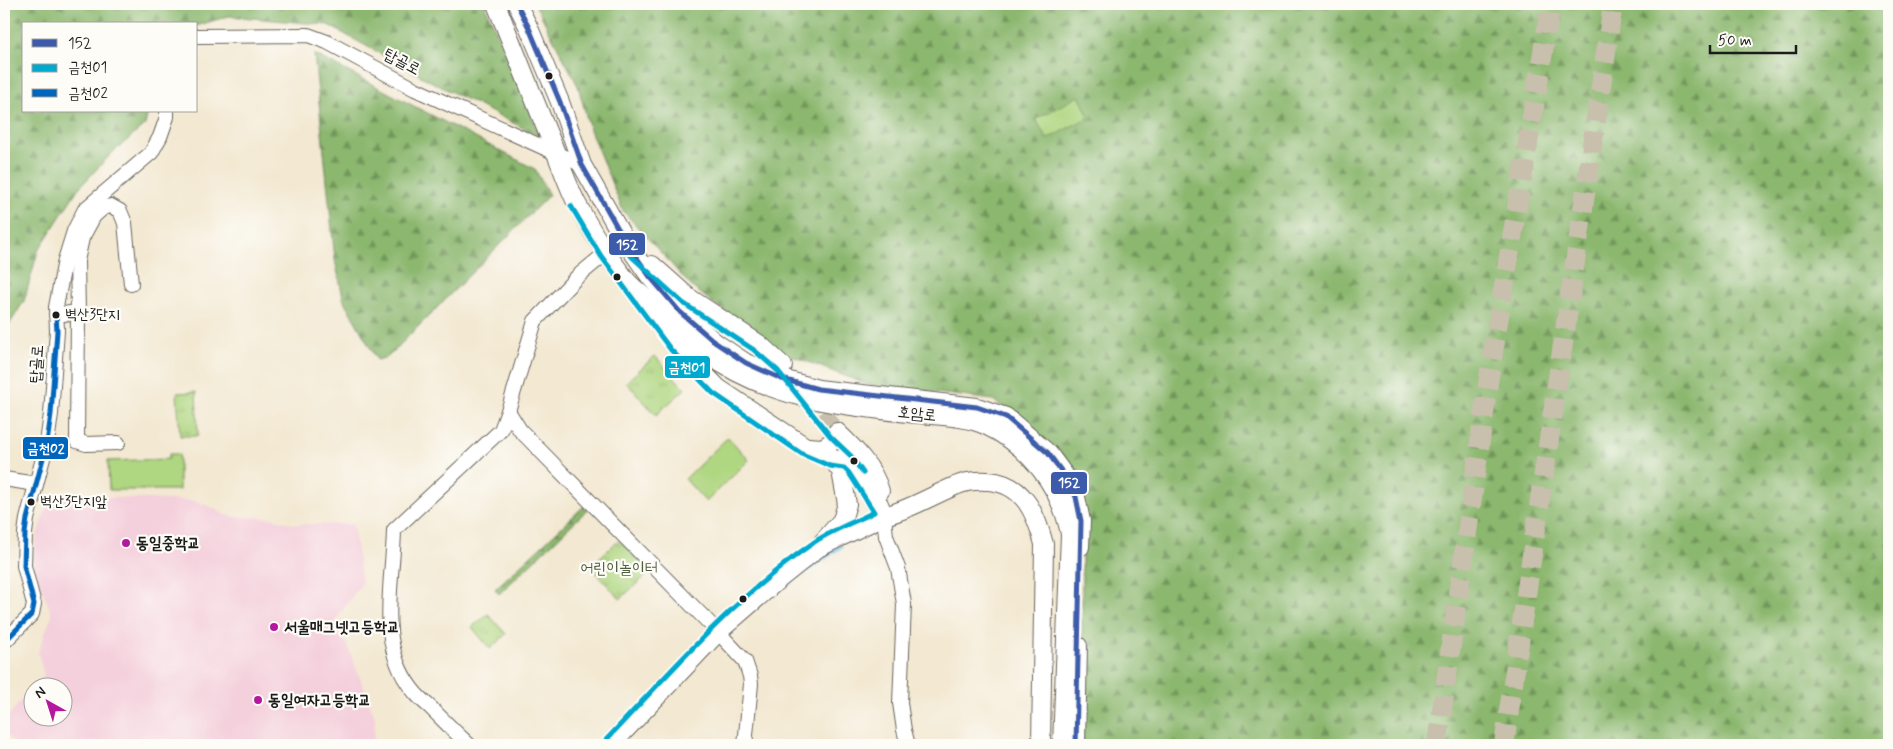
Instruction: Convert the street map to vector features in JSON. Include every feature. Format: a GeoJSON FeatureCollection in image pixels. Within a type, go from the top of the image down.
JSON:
{"type":"FeatureCollection","features":[{"type":"Feature","properties":{"kind":"main road","name":"호암로"},"geometry":{"type":"LineString","coordinates":[[496,4],[576,202],[607,252],[629,282],[706,352],[736,373],[776,390],[813,400],[863,408],[958,418],[986,426],[1008,438],[1048,478],[1067,518],[1070,534],[1062,745]]}},
{"type":"Feature","properties":{"kind":"main road","name":"호암로"},"geometry":{"type":"LineString","coordinates":[[517,4],[560,102],[582,165],[625,241],[651,278],[680,312],[716,343],[746,363],[782,379],[818,389],[977,407],[1006,417],[1048,453],[1072,488],[1081,521],[1076,745]]}},
{"type":"Feature","properties":{"kind":"main road"},"geometry":{"type":"LineString","coordinates":[[625,241],[688,298],[759,344],[783,366]]}},
{"type":"Feature","properties":{"kind":"main road"},"geometry":{"type":"LineString","coordinates":[[629,282],[677,346],[718,388],[806,447],[832,459],[847,461],[851,464],[882,510]]}},
{"type":"Feature","properties":{"kind":"main road"},"geometry":{"type":"LineString","coordinates":[[806,447],[824,448],[833,441],[836,432],[857,451],[869,468],[880,489],[882,510]]}},
{"type":"Feature","properties":{"kind":"main road"},"geometry":{"type":"LineString","coordinates":[[818,548],[842,520],[847,504],[841,471],[832,459]]}},
{"type":"Feature","properties":{"kind":"main road"},"geometry":{"type":"LineString","coordinates":[[611,745],[718,632],[818,548],[882,510],[898,513],[968,481],[1006,484],[1026,500],[1038,522],[1044,544],[1041,745]]}},
{"type":"Feature","properties":{"kind":"street","name":"탑골로"},"geometry":{"type":"LineString","coordinates":[[198,36],[308,34],[327,42],[415,90],[582,165]]}},
{"type":"Feature","properties":{"kind":"street","name":"탑골로"},"geometry":{"type":"LineString","coordinates":[[4,642],[32,614],[34,604],[24,566],[27,519],[51,414],[57,331],[56,307],[65,260],[74,231],[85,209],[151,153],[160,137],[167,112]]}},
{"type":"Feature","properties":{"kind":"street"},"geometry":{"type":"LineString","coordinates":[[118,443],[86,444],[77,441],[77,261],[82,238],[94,216],[103,208],[111,206],[120,211],[125,223],[131,284]]}},
{"type":"Feature","properties":{"kind":"street"},"geometry":{"type":"LineString","coordinates":[[469,745],[412,690],[394,655],[389,630],[388,602],[393,561],[394,530],[500,430],[508,411],[535,321],[577,277],[607,252]]}},
{"type":"Feature","properties":{"kind":"street"},"geometry":{"type":"LineString","coordinates":[[56,315],[78,312]]}},
{"type":"Feature","properties":{"kind":"street"},"geometry":{"type":"LineString","coordinates":[[508,411],[520,430],[745,661],[750,676],[745,745]]}},
{"type":"Feature","properties":{"kind":"street"},"geometry":{"type":"LineString","coordinates":[[4,479],[36,484]]}},
{"type":"Feature","properties":{"kind":"street"},"geometry":{"type":"LineString","coordinates":[[882,510],[886,536],[898,568],[904,604],[900,703],[908,745]]}},
{"type":"Feature","properties":{"kind":"shaded area"},"geometry":{"type":"Polygon","coordinates":[[[72,496],[195,501],[226,515],[239,517],[271,518],[294,524],[353,524],[362,583],[335,621],[337,635],[347,644],[375,718],[373,745],[16,745],[4,731],[4,721],[22,700],[22,726],[72,726],[72,676],[43,676],[38,652],[52,615],[35,572],[34,558],[36,539],[42,519],[52,498],[72,496]]]}},
{"type":"Feature","properties":{"kind":"green space"},"geometry":{"type":"Polygon","coordinates":[[[4,4],[484,4],[523,90],[539,136],[430,81],[328,25],[229,16],[198,25],[198,22],[22,22],[22,112],[148,112],[145,125],[112,153],[78,189],[38,251],[24,301],[4,333],[4,4]]]}},
{"type":"Feature","properties":{"kind":"green space"},"geometry":{"type":"Polygon","coordinates":[[[535,4],[1889,4],[1889,745],[1082,745],[1082,495],[1034,431],[993,400],[866,384],[787,354],[737,321],[692,287],[623,211],[590,130],[578,86],[535,4]]]}},
{"type":"Feature","properties":{"kind":"green space"},"geometry":{"type":"Polygon","coordinates":[[[314,54],[535,169],[549,195],[388,357],[377,360],[344,301],[335,260],[314,54]]]}},
{"type":"Feature","properties":{"kind":"green space"},"geometry":{"type":"Polygon","coordinates":[[[1079,96],[1089,117],[1047,139],[1036,119],[1079,96]]]}},
{"type":"Feature","properties":{"kind":"green space"},"geometry":{"type":"Polygon","coordinates":[[[655,356],[685,389],[656,415],[626,382],[655,356]]]}},
{"type":"Feature","properties":{"kind":"green space"},"geometry":{"type":"Polygon","coordinates":[[[196,392],[198,436],[180,436],[177,393],[196,392]]]}},
{"type":"Feature","properties":{"kind":"green space"},"geometry":{"type":"Polygon","coordinates":[[[728,437],[749,460],[706,502],[685,479],[728,437]]]}},
{"type":"Feature","properties":{"kind":"green space"},"geometry":{"type":"Polygon","coordinates":[[[169,454],[179,454],[179,490],[109,490],[108,461],[169,459],[169,454]]]}},
{"type":"Feature","properties":{"kind":"green space"},"geometry":{"type":"Polygon","coordinates":[[[584,506],[587,510],[499,594],[495,589],[584,506]]]}},
{"type":"Feature","properties":{"kind":"green space","name":"어린이놀이터"},"geometry":{"type":"Polygon","coordinates":[[[619,540],[650,572],[620,599],[590,566],[619,540]]]}},
{"type":"Feature","properties":{"kind":"green space"},"geometry":{"type":"Polygon","coordinates":[[[488,614],[506,634],[490,649],[472,627],[488,614]]]}},
{"type":"Feature","properties":{"kind":"waterway"},"geometry":{"type":"LineString","coordinates":[[788,583],[841,546]]}},
{"type":"Feature","properties":{"kind":"tunnel"},"geometry":{"type":"LineString","coordinates":[[1437,745],[1490,370],[1551,4]]}},
{"type":"Feature","properties":{"kind":"tunnel"},"geometry":{"type":"LineString","coordinates":[[1504,745],[1613,4]]}},
{"type":"Feature","properties":{"kind":"tunnel"},"geometry":{"type":"LineString","coordinates":[[804,392],[837,432]]}},
{"type":"Feature","properties":{"kind":"transit line","name":"152"},"geometry":{"type":"LineString","coordinates":[[517,4],[560,102],[582,165],[625,241],[651,278],[680,312],[716,343],[746,363],[782,379],[818,389],[977,407],[1006,417],[1048,453],[1068,480],[1076,497],[1081,521],[1076,745]]}},
{"type":"Feature","properties":{"kind":"transit line","name":"금천01"},"geometry":{"type":"LineString","coordinates":[[571,206],[601,256],[671,350],[713,393],[802,454],[830,466],[844,468],[874,512],[813,543],[784,564],[704,636],[606,740]]}},
{"type":"Feature","properties":{"kind":"transit line","name":"금천01"},"geometry":{"type":"LineString","coordinates":[[619,245],[683,303],[754,350],[778,371],[831,437],[851,456],[863,473]]}},
{"type":"Feature","properties":{"kind":"transit line","name":"금천02"},"geometry":{"type":"LineString","coordinates":[[4,642],[32,614],[34,604],[24,566],[25,533],[47,443],[57,331],[56,315]]}},
{"type":"Feature","properties":{"kind":"place","name":"벽산3단지"},"geometry":{"type":"Point","coordinates":[56,315]}},
{"type":"Feature","properties":{"kind":"place","name":"벽산3단지앞"},"geometry":{"type":"Point","coordinates":[31,502]}},
{"type":"Feature","properties":{"kind":"place","name":"동일중학교"},"geometry":{"type":"Point","coordinates":[126,543]}},
{"type":"Feature","properties":{"kind":"place","name":"서울매그넷고등학교"},"geometry":{"type":"Point","coordinates":[274,627]}},
{"type":"Feature","properties":{"kind":"place","name":"동일여자고등학교"},"geometry":{"type":"Point","coordinates":[258,700]}}]}
